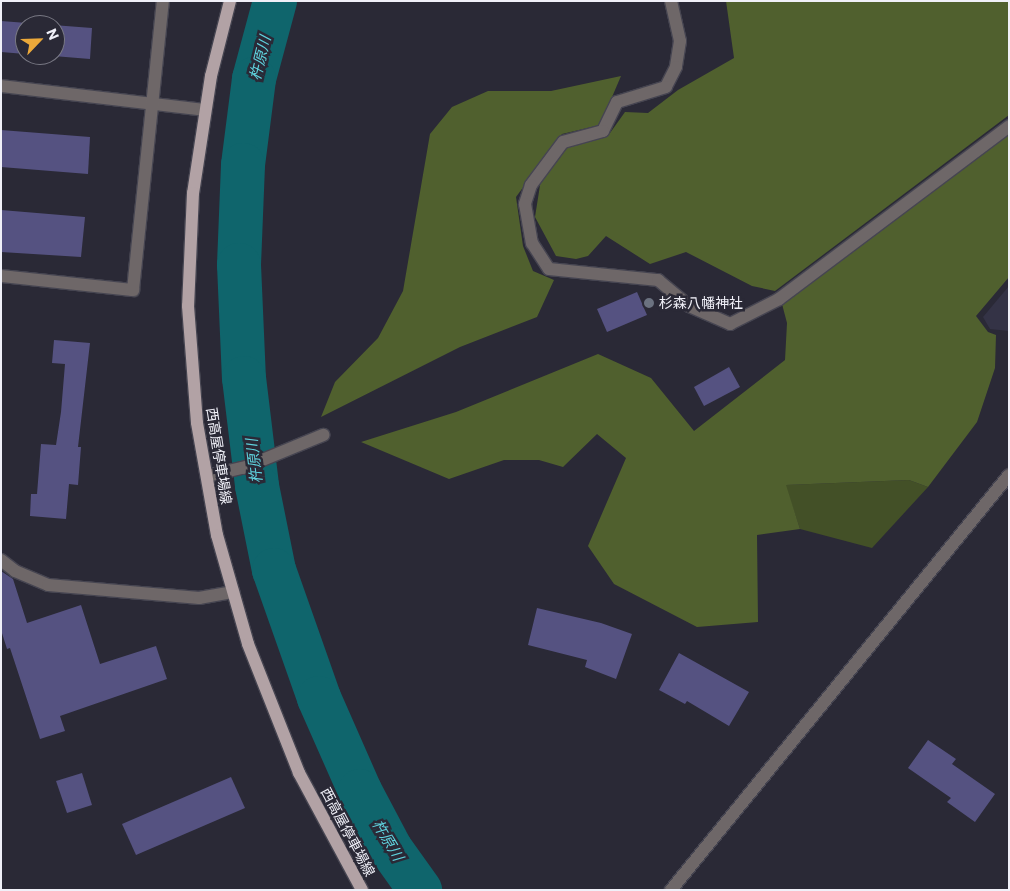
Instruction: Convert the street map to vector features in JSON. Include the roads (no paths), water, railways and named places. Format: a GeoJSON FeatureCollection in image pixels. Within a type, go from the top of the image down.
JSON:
{"type":"FeatureCollection","features":[{"type":"Feature","properties":{"kind":"main road","name":"西高屋停車場線"},"geometry":{"type":"LineString","coordinates":[[230,1],[206,110],[193,194],[188,306],[197,423],[217,535],[248,644],[299,773],[362,890]]}},
{"type":"Feature","properties":{"kind":"street"},"geometry":{"type":"LineString","coordinates":[[1,276],[133,290],[164,1]]}},
{"type":"Feature","properties":{"kind":"street"},"geometry":{"type":"LineString","coordinates":[[671,1],[680,40],[676,67],[666,87],[617,102],[603,131],[564,142],[530,185],[525,204],[532,243],[549,269],[658,280],[689,306],[730,324],[779,299],[1009,126]]}},
{"type":"Feature","properties":{"kind":"street"},"geometry":{"type":"LineString","coordinates":[[1,86],[206,110]]}},
{"type":"Feature","properties":{"kind":"street"},"geometry":{"type":"LineString","coordinates":[[206,476],[243,468],[323,435]]}},
{"type":"Feature","properties":{"kind":"street"},"geometry":{"type":"LineString","coordinates":[[671,890],[1009,475]]}},
{"type":"Feature","properties":{"kind":"street"},"geometry":{"type":"LineString","coordinates":[[1,560],[15,571],[48,586],[199,598],[216,598],[233,592]]}},
{"type":"Feature","properties":{"kind":"waterway","name":"杵原川"},"geometry":{"type":"LineString","coordinates":[[275,1],[254,79],[243,165],[239,265],[244,378],[257,486],[274,570],[319,698],[360,791],[390,848],[420,890]]}},
{"type":"Feature","properties":{"kind":"place","name":"杉森八幡神社"},"geometry":{"type":"Point","coordinates":[649,303]}}]}
